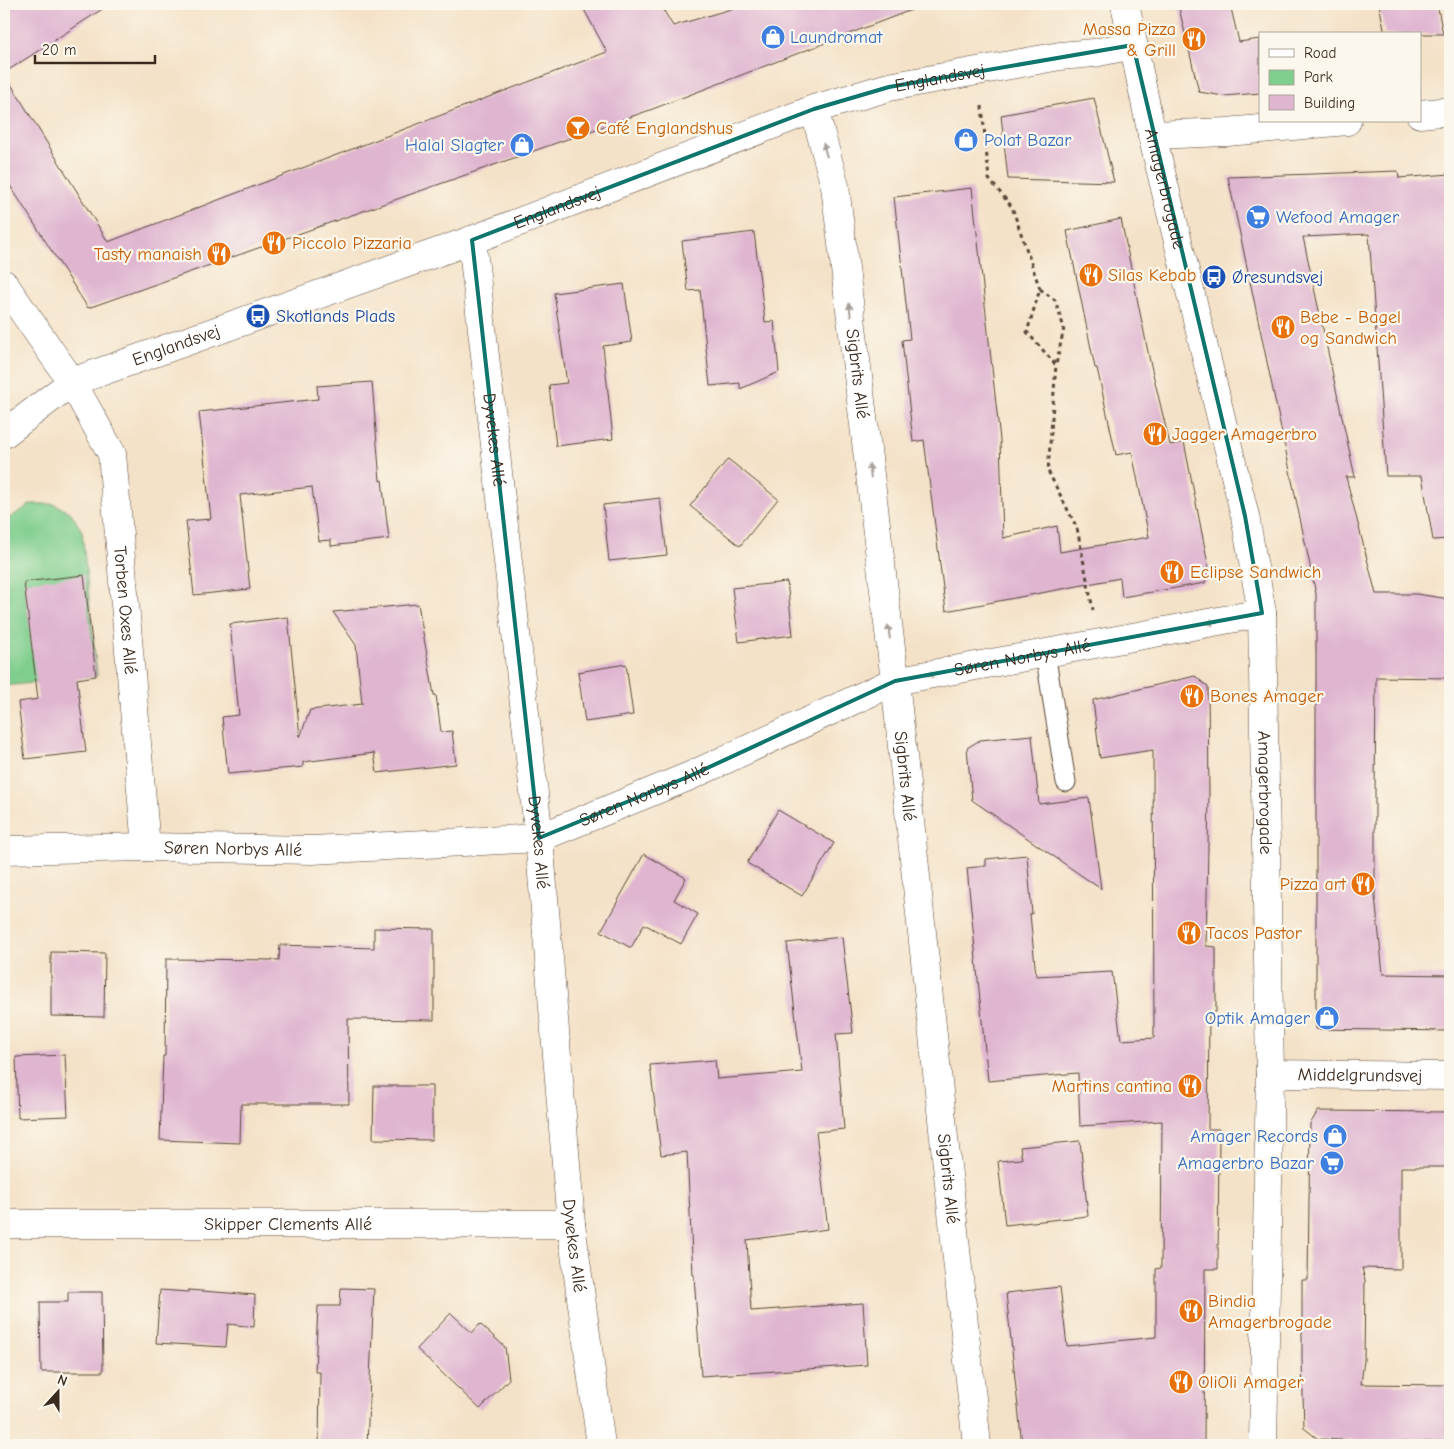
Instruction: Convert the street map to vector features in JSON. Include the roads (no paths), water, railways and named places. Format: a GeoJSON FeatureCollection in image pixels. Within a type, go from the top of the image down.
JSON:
{"type":"FeatureCollection","features":[{"type":"Feature","properties":{"kind":"street","name":"Amagerbrogade"},"geometry":{"type":"LineString","coordinates":[[1125,4],[1152,135],[1245,516],[1262,612],[1270,1074],[1263,1445]]}},
{"type":"Feature","properties":{"kind":"street","name":"Englandsvej"},"geometry":{"type":"LineString","coordinates":[[4,434],[72,382],[472,240],[814,109],[890,87],[1060,56],[1094,53],[1133,45]]}},
{"type":"Feature","properties":{"kind":"street","name":"Sigbrits Allé"},"geometry":{"type":"LineString","coordinates":[[814,109],[835,186],[895,681],[977,1445]]}},
{"type":"Feature","properties":{"kind":"street"},"geometry":{"type":"LineString","coordinates":[[1422,114],[1450,111]]}},
{"type":"Feature","properties":{"kind":"street"},"geometry":{"type":"LineString","coordinates":[[1152,135],[1227,132],[1336,122]]}},
{"type":"Feature","properties":{"kind":"street","name":"Dyvekes Allé"},"geometry":{"type":"LineString","coordinates":[[472,240],[539,838],[572,1224],[601,1445]]}},
{"type":"Feature","properties":{"kind":"street","name":"Torben Oxes Allé"},"geometry":{"type":"LineString","coordinates":[[4,284],[72,382],[112,454],[146,847]]}},
{"type":"Feature","properties":{"kind":"street","name":"Søren Norbys Allé"},"geometry":{"type":"LineString","coordinates":[[4,850],[146,847],[312,850],[539,838],[690,776],[895,681],[1262,612]]}},
{"type":"Feature","properties":{"kind":"street","name":"Middelgrundsvej"},"geometry":{"type":"LineString","coordinates":[[1270,1074],[1450,1076]]}},
{"type":"Feature","properties":{"kind":"street","name":"Skipper Clements Allé"},"geometry":{"type":"LineString","coordinates":[[4,1224],[572,1224]]}},
{"type":"Feature","properties":{"kind":"lane"},"geometry":{"type":"LineString","coordinates":[[1045,653],[1066,782]]}},
{"type":"Feature","properties":{"kind":"place","name":"Laundromat"},"geometry":{"type":"Point","coordinates":[773,37]}},
{"type":"Feature","properties":{"kind":"place","name":"Massa Pizza & Grill"},"geometry":{"type":"Point","coordinates":[1194,39]}},
{"type":"Feature","properties":{"kind":"place","name":"Café Englandshus"},"geometry":{"type":"Point","coordinates":[578,128]}},
{"type":"Feature","properties":{"kind":"place","name":"Polat Bazar"},"geometry":{"type":"Point","coordinates":[966,140]}},
{"type":"Feature","properties":{"kind":"place","name":"Halal Slagter"},"geometry":{"type":"Point","coordinates":[522,145]}},
{"type":"Feature","properties":{"kind":"place","name":"Wefood Amager"},"geometry":{"type":"Point","coordinates":[1258,217]}},
{"type":"Feature","properties":{"kind":"place","name":"Piccolo Pizzaria"},"geometry":{"type":"Point","coordinates":[274,243]}},
{"type":"Feature","properties":{"kind":"place","name":"Tasty manaish"},"geometry":{"type":"Point","coordinates":[219,254]}},
{"type":"Feature","properties":{"kind":"place","name":"Silas Kebab"},"geometry":{"type":"Point","coordinates":[1091,275]}},
{"type":"Feature","properties":{"kind":"place","name":"Øresundsvej"},"geometry":{"type":"Point","coordinates":[1214,277]}},
{"type":"Feature","properties":{"kind":"place","name":"Skotlands Plads"},"geometry":{"type":"Point","coordinates":[258,316]}},
{"type":"Feature","properties":{"kind":"place","name":"Bebe - Bagel og Sandwich"},"geometry":{"type":"Point","coordinates":[1283,327]}},
{"type":"Feature","properties":{"kind":"place","name":"Jagger Amagerbro"},"geometry":{"type":"Point","coordinates":[1155,434]}},
{"type":"Feature","properties":{"kind":"place","name":"Eclipse Sandwich"},"geometry":{"type":"Point","coordinates":[1172,572]}},
{"type":"Feature","properties":{"kind":"place","name":"Bones Amager"},"geometry":{"type":"Point","coordinates":[1192,696]}},
{"type":"Feature","properties":{"kind":"place","name":"Pizza art"},"geometry":{"type":"Point","coordinates":[1363,884]}},
{"type":"Feature","properties":{"kind":"place","name":"Tacos Pastor"},"geometry":{"type":"Point","coordinates":[1189,933]}},
{"type":"Feature","properties":{"kind":"place","name":"Optik Amager"},"geometry":{"type":"Point","coordinates":[1327,1018]}},
{"type":"Feature","properties":{"kind":"place","name":"Martins cantina"},"geometry":{"type":"Point","coordinates":[1190,1086]}},
{"type":"Feature","properties":{"kind":"place","name":"Amager Records"},"geometry":{"type":"Point","coordinates":[1335,1136]}},
{"type":"Feature","properties":{"kind":"place","name":"Amagerbro Bazar"},"geometry":{"type":"Point","coordinates":[1332,1163]}},
{"type":"Feature","properties":{"kind":"place","name":"Bindia Amagerbrogade"},"geometry":{"type":"Point","coordinates":[1191,1311]}},
{"type":"Feature","properties":{"kind":"place","name":"OliOli Amager"},"geometry":{"type":"Point","coordinates":[1181,1382]}}]}
